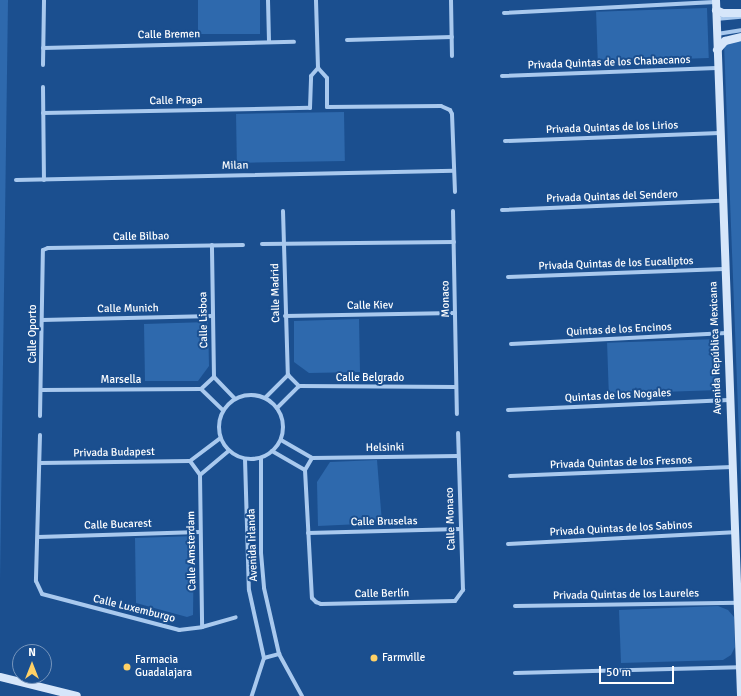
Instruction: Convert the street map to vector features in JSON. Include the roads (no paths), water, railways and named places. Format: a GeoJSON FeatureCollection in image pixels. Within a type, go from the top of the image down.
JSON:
{"type":"FeatureCollection","features":[{"type":"Feature","properties":{"kind":"main road"},"geometry":{"type":"LineString","coordinates":[[716,4],[723,13],[741,13]]}},
{"type":"Feature","properties":{"kind":"main road","name":"Avenida República Mexicana"},"geometry":{"type":"LineString","coordinates":[[716,4],[721,202],[734,532],[739,603],[739,667],[741,696]]}},
{"type":"Feature","properties":{"kind":"main road"},"geometry":{"type":"LineString","coordinates":[[717,50],[725,42],[741,37]]}},
{"type":"Feature","properties":{"kind":"main road"},"geometry":{"type":"LineString","coordinates":[[0,677],[77,696]]}},
{"type":"Feature","properties":{"kind":"street"},"geometry":{"type":"LineString","coordinates":[[43,65],[44,0]]}},
{"type":"Feature","properties":{"kind":"street"},"geometry":{"type":"LineString","coordinates":[[268,0],[269,42]]}},
{"type":"Feature","properties":{"kind":"street"},"geometry":{"type":"LineString","coordinates":[[316,0],[318,68],[327,78],[327,107],[441,106],[452,114],[455,192]]}},
{"type":"Feature","properties":{"kind":"street"},"geometry":{"type":"LineString","coordinates":[[451,0],[452,56]]}},
{"type":"Feature","properties":{"kind":"street"},"geometry":{"type":"LineString","coordinates":[[504,13],[716,4]]}},
{"type":"Feature","properties":{"kind":"street"},"geometry":{"type":"LineString","coordinates":[[716,19],[741,17]]}},
{"type":"Feature","properties":{"kind":"street"},"geometry":{"type":"LineString","coordinates":[[717,34],[741,30]]}},
{"type":"Feature","properties":{"kind":"street"},"geometry":{"type":"LineString","coordinates":[[347,40],[452,38]]}},
{"type":"Feature","properties":{"kind":"street","name":"Calle Bremen"},"geometry":{"type":"LineString","coordinates":[[43,48],[294,42]]}},
{"type":"Feature","properties":{"kind":"street","name":"Calle Praga"},"geometry":{"type":"LineString","coordinates":[[43,113],[310,108],[311,76],[318,68]]}},
{"type":"Feature","properties":{"kind":"street","name":"Privada Quintas de los Chabacanos"},"geometry":{"type":"LineString","coordinates":[[502,76],[717,68]]}},
{"type":"Feature","properties":{"kind":"street"},"geometry":{"type":"LineString","coordinates":[[43,87],[44,180]]}},
{"type":"Feature","properties":{"kind":"street","name":"Privada Quintas de los Lirios"},"geometry":{"type":"LineString","coordinates":[[505,141],[720,133]]}},
{"type":"Feature","properties":{"kind":"street","name":"Milan"},"geometry":{"type":"LineString","coordinates":[[16,180],[454,171]]}},
{"type":"Feature","properties":{"kind":"street","name":"Privada Quintas del Sendero"},"geometry":{"type":"LineString","coordinates":[[502,210],[721,202]]}},
{"type":"Feature","properties":{"kind":"street","name":"Calle Madrid"},"geometry":{"type":"LineString","coordinates":[[284,211],[285,316],[288,375]]}},
{"type":"Feature","properties":{"kind":"street","name":"Monaco"},"geometry":{"type":"LineString","coordinates":[[453,211],[456,387]]}},
{"type":"Feature","properties":{"kind":"street"},"geometry":{"type":"LineString","coordinates":[[262,244],[454,242]]}},
{"type":"Feature","properties":{"kind":"street","name":"Calle Bilbao"},"geometry":{"type":"LineString","coordinates":[[41,252],[48,248],[243,245]]}},
{"type":"Feature","properties":{"kind":"street","name":"Calle Lisboa"},"geometry":{"type":"LineString","coordinates":[[212,246],[214,377]]}},
{"type":"Feature","properties":{"kind":"street","name":"Calle Oporto"},"geometry":{"type":"LineString","coordinates":[[40,416],[42,320],[41,252]]}},
{"type":"Feature","properties":{"kind":"street","name":"Privada Quintas de los Eucaliptos"},"geometry":{"type":"LineString","coordinates":[[508,277],[724,268]]}},
{"type":"Feature","properties":{"kind":"street","name":"Calle Kiev"},"geometry":{"type":"LineString","coordinates":[[285,316],[455,313]]}},
{"type":"Feature","properties":{"kind":"street","name":"Calle Munich"},"geometry":{"type":"LineString","coordinates":[[42,320],[213,316]]}},
{"type":"Feature","properties":{"kind":"street","name":"Quintas de los Encinos"},"geometry":{"type":"LineString","coordinates":[[511,344],[727,333]]}},
{"type":"Feature","properties":{"kind":"street"},"geometry":{"type":"LineString","coordinates":[[265,398],[288,375],[299,386],[277,408]]}},
{"type":"Feature","properties":{"kind":"street"},"geometry":{"type":"LineString","coordinates":[[223,410],[201,388],[214,377],[235,399]]}},
{"type":"Feature","properties":{"kind":"street","name":"Calle Belgrado"},"geometry":{"type":"LineString","coordinates":[[299,386],[456,387]]}},
{"type":"Feature","properties":{"kind":"street"},"geometry":{"type":"LineString","coordinates":[[456,387],[457,414]]}},
{"type":"Feature","properties":{"kind":"street","name":"Marsella"},"geometry":{"type":"LineString","coordinates":[[41,390],[201,388]]}},
{"type":"Feature","properties":{"kind":"street"},"geometry":{"type":"LineString","coordinates":[[245,395],[265,398],[277,408],[283,429],[281,440],[272,451],[261,458],[245,459],[229,452],[220,438],[218,428],[223,410],[235,399],[245,395]]}},
{"type":"Feature","properties":{"kind":"street","name":"Quintas de los Nogales"},"geometry":{"type":"LineString","coordinates":[[508,410],[729,400]]}},
{"type":"Feature","properties":{"kind":"street","name":"Calle Monaco"},"geometry":{"type":"LineString","coordinates":[[455,601],[463,590],[458,433]]}},
{"type":"Feature","properties":{"kind":"street"},"geometry":{"type":"LineString","coordinates":[[38,537],[40,435]]}},
{"type":"Feature","properties":{"kind":"street"},"geometry":{"type":"LineString","coordinates":[[220,438],[190,461],[200,475],[229,452]]}},
{"type":"Feature","properties":{"kind":"street"},"geometry":{"type":"LineString","coordinates":[[281,440],[312,458],[305,470],[308,533]]}},
{"type":"Feature","properties":{"kind":"street"},"geometry":{"type":"LineString","coordinates":[[272,451],[305,470]]}},
{"type":"Feature","properties":{"kind":"street","name":"Helsinki"},"geometry":{"type":"LineString","coordinates":[[312,458],[458,456]]}},
{"type":"Feature","properties":{"kind":"street","name":"Avenida Irlanda"},"geometry":{"type":"LineString","coordinates":[[261,458],[261,553],[264,588],[279,654],[302,696]]}},
{"type":"Feature","properties":{"kind":"street","name":"Avenida Irlanda"},"geometry":{"type":"LineString","coordinates":[[245,459],[249,590],[264,658],[252,696]]}},
{"type":"Feature","properties":{"kind":"street","name":"Privada Budapest"},"geometry":{"type":"LineString","coordinates":[[40,463],[190,461]]}},
{"type":"Feature","properties":{"kind":"street","name":"Privada Quintas de los Fresnos"},"geometry":{"type":"LineString","coordinates":[[510,476],[732,467]]}},
{"type":"Feature","properties":{"kind":"street","name":"Calle Amsterdam"},"geometry":{"type":"LineString","coordinates":[[200,475],[202,627]]}},
{"type":"Feature","properties":{"kind":"street","name":"Calle Bruselas"},"geometry":{"type":"LineString","coordinates":[[308,533],[460,529]]}},
{"type":"Feature","properties":{"kind":"street","name":"Calle Bucarest"},"geometry":{"type":"LineString","coordinates":[[38,537],[200,532]]}},
{"type":"Feature","properties":{"kind":"street","name":"Privada Quintas de los Sabinos"},"geometry":{"type":"LineString","coordinates":[[508,544],[734,532]]}},
{"type":"Feature","properties":{"kind":"street","name":"Calle Berlín"},"geometry":{"type":"LineString","coordinates":[[308,533],[312,598],[321,604],[455,601]]}},
{"type":"Feature","properties":{"kind":"street","name":"Calle Luxemburgo"},"geometry":{"type":"LineString","coordinates":[[38,537],[36,581],[38,589],[46,596],[179,630],[202,627],[236,617]]}},
{"type":"Feature","properties":{"kind":"street","name":"Privada Quintas de los Laureles"},"geometry":{"type":"LineString","coordinates":[[515,606],[739,603]]}},
{"type":"Feature","properties":{"kind":"street"},"geometry":{"type":"LineString","coordinates":[[264,658],[279,654]]}},
{"type":"Feature","properties":{"kind":"street"},"geometry":{"type":"LineString","coordinates":[[515,673],[739,667]]}},
{"type":"Feature","properties":{"kind":"place","name":"Farmville"},"geometry":{"type":"Point","coordinates":[374,658]}},
{"type":"Feature","properties":{"kind":"place","name":"Farmacia Guadalajara"},"geometry":{"type":"Point","coordinates":[127,667]}}]}
